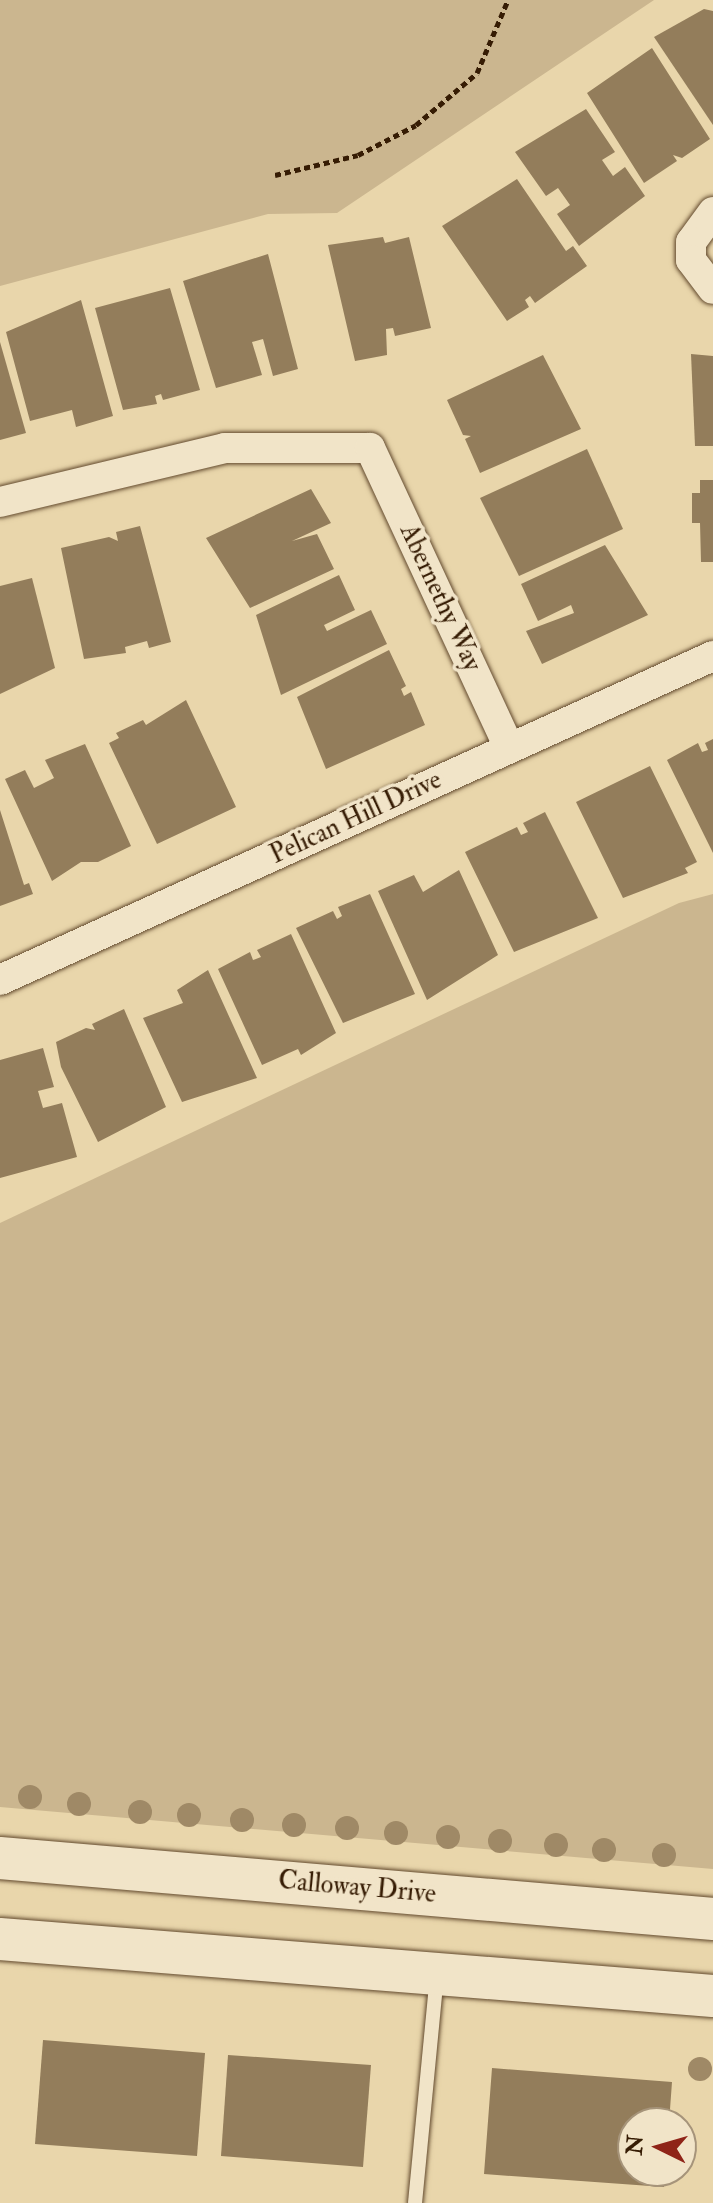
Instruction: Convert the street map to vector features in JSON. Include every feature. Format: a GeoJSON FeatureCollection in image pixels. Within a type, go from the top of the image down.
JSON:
{"type":"FeatureCollection","features":[{"type":"Feature","properties":{"kind":"main road","name":"Calloway Drive"},"geometry":{"type":"LineString","coordinates":[[0,1858],[713,1919]]}},
{"type":"Feature","properties":{"kind":"main road"},"geometry":{"type":"LineString","coordinates":[[0,1939],[713,1996]]}},
{"type":"Feature","properties":{"kind":"street"},"geometry":{"type":"LineString","coordinates":[[713,212],[691,242],[695,269],[713,289]]}},
{"type":"Feature","properties":{"kind":"street","name":"Abernethy Way"},"geometry":{"type":"LineString","coordinates":[[0,502],[225,448],[370,448],[509,747]]}},
{"type":"Feature","properties":{"kind":"street","name":"Pelican Hill Drive"},"geometry":{"type":"LineString","coordinates":[[0,980],[713,656]]}},
{"type":"Feature","properties":{"kind":"lane"},"geometry":{"type":"LineString","coordinates":[[415,2203],[437,1975]]}},
{"type":"Feature","properties":{"kind":"path"},"geometry":{"type":"LineString","coordinates":[[275,175],[358,155],[416,125],[477,73],[508,0]]}},
{"type":"Feature","properties":{"kind":"shaded area"},"geometry":{"type":"Polygon","coordinates":[[[0,0],[654,0],[337,213],[268,214],[0,286],[0,0]]]}},
{"type":"Feature","properties":{"kind":"shaded area"},"geometry":{"type":"Polygon","coordinates":[[[713,894],[713,1869],[0,1807],[0,1223],[679,903],[713,894]]]}},
{"type":"Feature","properties":{"kind":"building"},"geometry":{"type":"Polygon","coordinates":[[[704,9],[713,11],[713,125],[654,37],[704,9]]]}},
{"type":"Feature","properties":{"kind":"building"},"geometry":{"type":"Polygon","coordinates":[[[652,48],[710,139],[682,158],[673,155],[677,161],[644,183],[587,93],[652,48]]]}},
{"type":"Feature","properties":{"kind":"building"},"geometry":{"type":"Polygon","coordinates":[[[586,109],[615,152],[602,160],[613,176],[625,167],[645,196],[579,246],[557,214],[570,205],[558,188],[546,196],[515,152],[586,109]]]}},
{"type":"Feature","properties":{"kind":"building"},"geometry":{"type":"Polygon","coordinates":[[[517,179],[566,251],[573,246],[587,266],[535,303],[530,296],[525,300],[529,307],[507,321],[442,226],[517,179]]]}},
{"type":"Feature","properties":{"kind":"building"},"geometry":{"type":"Polygon","coordinates":[[[383,237],[385,243],[409,237],[431,328],[395,336],[393,328],[386,329],[387,355],[355,361],[328,245],[383,237]]]}},
{"type":"Feature","properties":{"kind":"building"},"geometry":{"type":"Polygon","coordinates":[[[268,254],[298,369],[273,376],[263,339],[252,342],[262,375],[216,388],[183,281],[268,254]]]}},
{"type":"Feature","properties":{"kind":"building"},"geometry":{"type":"Polygon","coordinates":[[[170,288],[200,390],[163,400],[161,394],[155,396],[157,404],[123,410],[95,308],[170,288]]]}},
{"type":"Feature","properties":{"kind":"building"},"geometry":{"type":"Polygon","coordinates":[[[81,300],[113,416],[76,427],[72,410],[30,421],[6,332],[81,300]]]}},
{"type":"Feature","properties":{"kind":"building"},"geometry":{"type":"Polygon","coordinates":[[[0,342],[26,433],[0,440],[0,342]]]}},
{"type":"Feature","properties":{"kind":"building"},"geometry":{"type":"Polygon","coordinates":[[[691,354],[713,356],[713,446],[695,446],[691,354]]]}},
{"type":"Feature","properties":{"kind":"building"},"geometry":{"type":"Polygon","coordinates":[[[543,355],[581,429],[480,473],[465,439],[471,436],[463,435],[447,400],[543,355]]]}},
{"type":"Feature","properties":{"kind":"building"},"geometry":{"type":"Polygon","coordinates":[[[587,449],[623,529],[519,576],[480,498],[587,449]]]}},
{"type":"Feature","properties":{"kind":"building"},"geometry":{"type":"Polygon","coordinates":[[[700,480],[713,480],[713,562],[701,562],[700,523],[692,523],[692,493],[700,493],[700,480]]]}},
{"type":"Feature","properties":{"kind":"building"},"geometry":{"type":"Polygon","coordinates":[[[311,489],[331,523],[292,541],[317,534],[334,569],[250,608],[206,538],[311,489]]]}},
{"type":"Feature","properties":{"kind":"building"},"geometry":{"type":"Polygon","coordinates":[[[140,526],[171,642],[149,648],[147,641],[125,647],[126,653],[84,659],[61,548],[109,537],[118,541],[116,532],[140,526]]]}},
{"type":"Feature","properties":{"kind":"building"},"geometry":{"type":"Polygon","coordinates":[[[605,545],[648,615],[542,664],[526,631],[574,613],[571,605],[538,621],[521,584],[605,545]]]}},
{"type":"Feature","properties":{"kind":"building"},"geometry":{"type":"Polygon","coordinates":[[[339,575],[355,610],[324,625],[327,631],[371,610],[387,644],[281,695],[256,615],[339,575]]]}},
{"type":"Feature","properties":{"kind":"building"},"geometry":{"type":"Polygon","coordinates":[[[32,578],[55,668],[0,694],[0,586],[32,578]]]}},
{"type":"Feature","properties":{"kind":"building"},"geometry":{"type":"Polygon","coordinates":[[[389,650],[406,686],[401,689],[404,696],[411,692],[425,725],[326,769],[297,697],[389,650]]]}},
{"type":"Feature","properties":{"kind":"building"},"geometry":{"type":"Polygon","coordinates":[[[186,700],[236,807],[157,844],[109,743],[119,738],[116,733],[143,720],[146,725],[186,700]]]}},
{"type":"Feature","properties":{"kind":"building"},"geometry":{"type":"Polygon","coordinates":[[[713,739],[713,853],[667,760],[698,743],[702,752],[708,750],[705,743],[713,739]]]}},
{"type":"Feature","properties":{"kind":"building"},"geometry":{"type":"Polygon","coordinates":[[[85,744],[131,846],[98,862],[81,862],[52,881],[5,779],[25,770],[34,788],[54,778],[45,760],[85,744]]]}},
{"type":"Feature","properties":{"kind":"building"},"geometry":{"type":"Polygon","coordinates":[[[650,766],[697,862],[685,868],[688,873],[623,898],[576,802],[650,766]]]}},
{"type":"Feature","properties":{"kind":"building"},"geometry":{"type":"Polygon","coordinates":[[[0,810],[24,885],[29,883],[33,894],[0,906],[0,810]]]}},
{"type":"Feature","properties":{"kind":"building"},"geometry":{"type":"Polygon","coordinates":[[[545,812],[598,918],[514,952],[465,852],[517,827],[521,835],[528,832],[523,823],[545,812]]]}},
{"type":"Feature","properties":{"kind":"building"},"geometry":{"type":"Polygon","coordinates":[[[459,870],[498,955],[427,1000],[378,891],[414,875],[423,892],[459,870]]]}},
{"type":"Feature","properties":{"kind":"building"},"geometry":{"type":"Polygon","coordinates":[[[370,894],[415,994],[343,1023],[296,928],[333,911],[337,919],[342,916],[338,907],[370,894]]]}},
{"type":"Feature","properties":{"kind":"building"},"geometry":{"type":"Polygon","coordinates":[[[291,934],[336,1033],[301,1055],[298,1049],[262,1065],[218,969],[250,952],[253,960],[261,957],[257,950],[291,934]]]}},
{"type":"Feature","properties":{"kind":"building"},"geometry":{"type":"Polygon","coordinates":[[[208,970],[257,1078],[182,1102],[143,1018],[183,1003],[177,990],[208,970]]]}},
{"type":"Feature","properties":{"kind":"building"},"geometry":{"type":"Polygon","coordinates":[[[124,1009],[166,1107],[98,1142],[61,1067],[56,1042],[86,1028],[95,1030],[92,1024],[124,1009]]]}},
{"type":"Feature","properties":{"kind":"building"},"geometry":{"type":"Polygon","coordinates":[[[43,1048],[54,1087],[38,1091],[43,1108],[62,1103],[77,1157],[0,1178],[0,1060],[43,1048]]]}},
{"type":"Feature","properties":{"kind":"building"},"geometry":{"type":"Polygon","coordinates":[[[43,2040],[205,2053],[197,2156],[35,2144],[43,2040]]]}},
{"type":"Feature","properties":{"kind":"building"},"geometry":{"type":"Polygon","coordinates":[[[228,2055],[371,2065],[363,2167],[221,2156],[228,2055]]]}},
{"type":"Feature","properties":{"kind":"building"},"geometry":{"type":"Polygon","coordinates":[[[492,2068],[672,2082],[670,2107],[617,2107],[617,2184],[484,2174],[492,2068]]]}}]}
